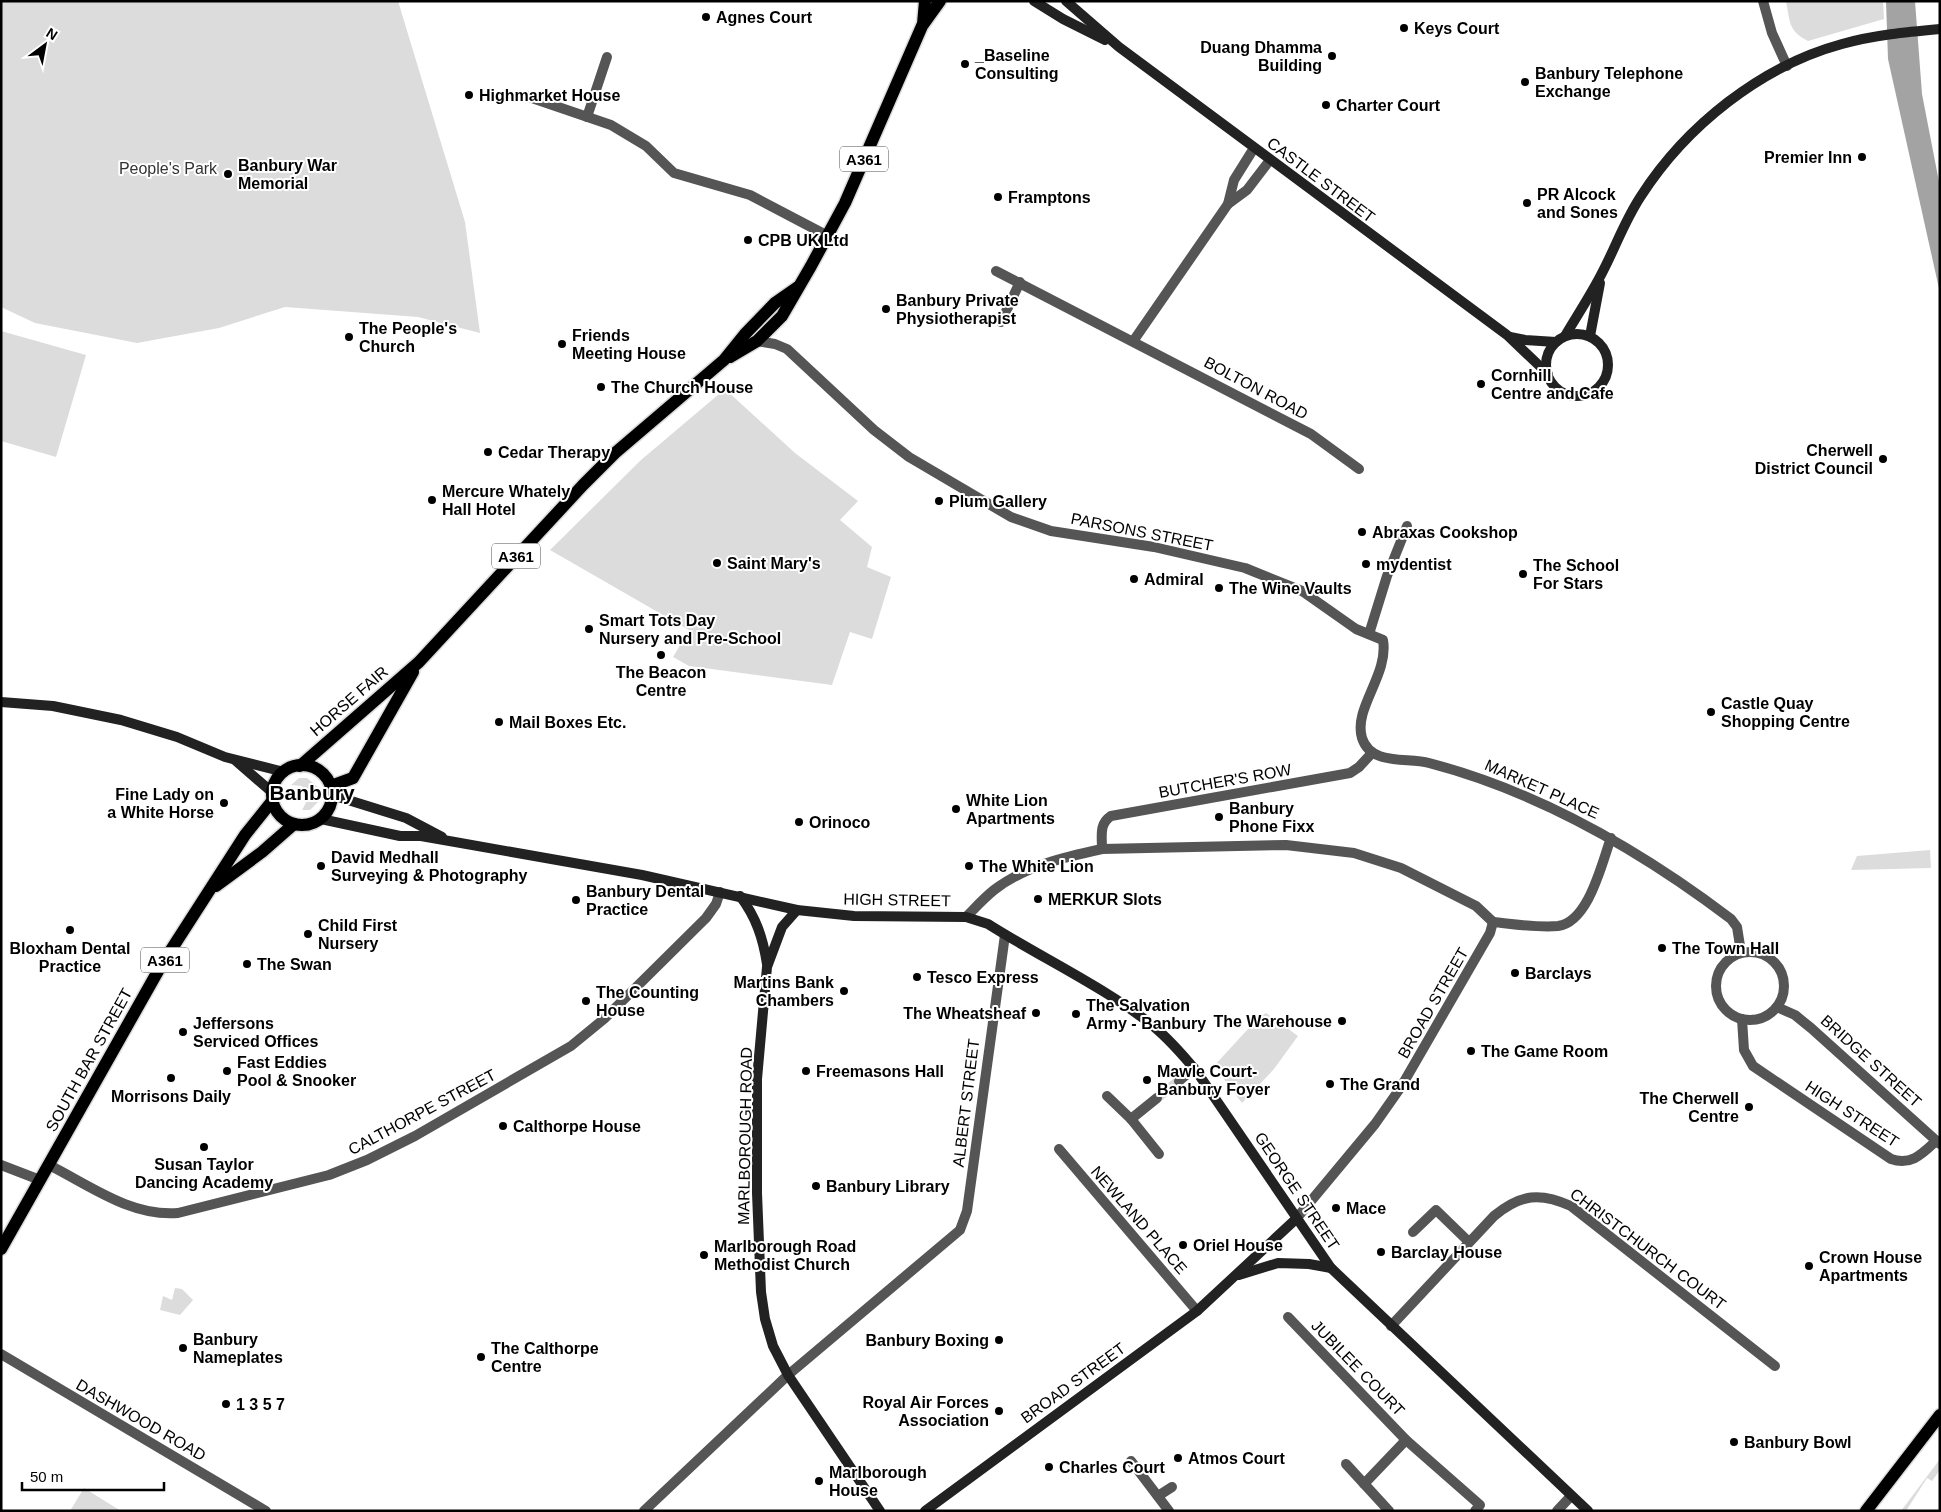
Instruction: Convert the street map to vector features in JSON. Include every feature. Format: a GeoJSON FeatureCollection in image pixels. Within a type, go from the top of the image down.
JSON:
{"type":"FeatureCollection","features":[{"type":"Feature","properties":{"kind":"main road","name":"A361"},"geometry":{"type":"LineString","coordinates":[[922,26],[925,1]]}},
{"type":"Feature","properties":{"kind":"main road","name":"A361"},"geometry":{"type":"LineString","coordinates":[[724,360],[757,341],[782,316],[845,203],[922,26],[940,1]]}},
{"type":"Feature","properties":{"kind":"main road","name":"A361"},"geometry":{"type":"LineString","coordinates":[[724,360],[745,334],[775,304],[798,287]]}},
{"type":"Feature","properties":{"kind":"main road","name":"HORSE FAIR"},"geometry":{"type":"LineString","coordinates":[[300,766],[419,662],[576,491],[615,453],[724,360]]}},
{"type":"Feature","properties":{"kind":"main road","name":"HORSE FAIR"},"geometry":{"type":"LineString","coordinates":[[332,790],[353,778],[419,662]]}},
{"type":"Feature","properties":{"kind":"main road"},"geometry":{"type":"LineString","coordinates":[[300,766],[315,768],[327,778],[332,790],[331,804],[322,819],[308,825],[294,824],[280,815],[273,797],[278,778],[284,772],[300,766]]}},
{"type":"Feature","properties":{"kind":"main road","name":"A361"},"geometry":{"type":"LineString","coordinates":[[210,891],[245,835],[273,797]]}},
{"type":"Feature","properties":{"kind":"main road","name":"A361"},"geometry":{"type":"LineString","coordinates":[[210,891],[262,852],[294,824]]}},
{"type":"Feature","properties":{"kind":"main road","name":"SOUTH BAR STREET"},"geometry":{"type":"LineString","coordinates":[[1,1249],[135,1009],[185,927],[210,891]]}},
{"type":"Feature","properties":{"kind":"main road"},"geometry":{"type":"LineString","coordinates":[[1866,1511],[1938,1421]]}},
{"type":"Feature","properties":{"kind":"street","name":"CASTLE STREET"},"geometry":{"type":"LineString","coordinates":[[1034,1],[1063,19],[1119,47]]}},
{"type":"Feature","properties":{"kind":"street","name":"CASTLE STREET"},"geometry":{"type":"LineString","coordinates":[[1066,1],[1119,47],[1507,335],[1548,374]]}},
{"type":"Feature","properties":{"kind":"street"},"geometry":{"type":"LineString","coordinates":[[1763,1],[1772,33],[1787,66]]}},
{"type":"Feature","properties":{"kind":"street"},"geometry":{"type":"LineString","coordinates":[[1561,339],[1575,334],[1590,336],[1599,343],[1606,353],[1608,364],[1605,378],[1598,388],[1588,394],[1569,394],[1559,390],[1548,374],[1547,359],[1604,270],[1626,221],[1662,165],[1713,114],[1763,79],[1787,66],[1833,47],[1868,38],[1940,29]]}},
{"type":"Feature","properties":{"kind":"street"},"geometry":{"type":"LineString","coordinates":[[587,117],[607,57]]}},
{"type":"Feature","properties":{"kind":"street"},"geometry":{"type":"LineString","coordinates":[[526,96],[611,125],[646,146],[674,173],[750,195],[828,236]]}},
{"type":"Feature","properties":{"kind":"street"},"geometry":{"type":"LineString","coordinates":[[1228,204],[1234,180],[1254,148]]}},
{"type":"Feature","properties":{"kind":"street"},"geometry":{"type":"LineString","coordinates":[[1134,340],[1228,204],[1247,190],[1270,160]]}},
{"type":"Feature","properties":{"kind":"street","name":"BOLTON ROAD"},"geometry":{"type":"LineString","coordinates":[[996,270],[1134,340],[1311,434],[1359,469]]}},
{"type":"Feature","properties":{"kind":"street"},"geometry":{"type":"LineString","coordinates":[[1590,336],[1604,270]]}},
{"type":"Feature","properties":{"kind":"street"},"geometry":{"type":"LineString","coordinates":[[1000,322],[1020,282]]}},
{"type":"Feature","properties":{"kind":"street","name":"CASTLE STREET"},"geometry":{"type":"LineString","coordinates":[[1507,335],[1525,340],[1561,339]]}},
{"type":"Feature","properties":{"kind":"street","name":"PARSONS STREET"},"geometry":{"type":"LineString","coordinates":[[757,341],[775,344],[787,349],[874,430],[909,457],[1012,517],[1051,531],[1154,547],[1245,568],[1302,591],[1356,629],[1384,640],[1385,660],[1363,713],[1361,726],[1362,738],[1372,753]]}},
{"type":"Feature","properties":{"kind":"street"},"geometry":{"type":"LineString","coordinates":[[1368,634],[1387,576],[1408,526]]}},
{"type":"Feature","properties":{"kind":"street"},"geometry":{"type":"LineString","coordinates":[[1,702],[53,706],[121,720],[234,759],[284,772]]}},
{"type":"Feature","properties":{"kind":"street","name":"MARKET PLACE"},"geometry":{"type":"LineString","coordinates":[[1372,753],[1389,759],[1419,760],[1477,776],[1579,821],[1611,838],[1731,919],[1737,928],[1741,952]]}},
{"type":"Feature","properties":{"kind":"street","name":"BUTCHER'S ROW"},"geometry":{"type":"LineString","coordinates":[[1102,849],[1101,828],[1104,821],[1111,816],[1346,774],[1359,767],[1372,753]]}},
{"type":"Feature","properties":{"kind":"street"},"geometry":{"type":"LineString","coordinates":[[234,759],[273,797]]}},
{"type":"Feature","properties":{"kind":"street","name":"HIGH STREET"},"geometry":{"type":"LineString","coordinates":[[332,790],[406,818],[450,841]]}},
{"type":"Feature","properties":{"kind":"street","name":"HIGH STREET"},"geometry":{"type":"LineString","coordinates":[[322,819],[400,836],[421,836],[620,871],[797,910],[854,916],[966,917],[995,890],[1024,873],[1049,861],[1102,849],[1286,844],[1354,853],[1401,868],[1476,906],[1493,922]]}},
{"type":"Feature","properties":{"kind":"street"},"geometry":{"type":"LineString","coordinates":[[1493,922],[1560,926],[1579,914],[1592,892],[1611,838]]}},
{"type":"Feature","properties":{"kind":"street","name":"CALTHORPE STREET"},"geometry":{"type":"LineString","coordinates":[[49,1165],[140,1211],[166,1214],[178,1213],[347,1169],[415,1136],[571,1046],[604,1019],[706,918],[716,904],[720,892]]}},
{"type":"Feature","properties":{"kind":"street","name":"MARLBOROUGH ROAD"},"geometry":{"type":"LineString","coordinates":[[740,896],[752,913],[760,932],[767,967]]}},
{"type":"Feature","properties":{"kind":"street","name":"MARLBOROUGH ROAD"},"geometry":{"type":"LineString","coordinates":[[797,910],[782,927],[767,967],[757,1079],[760,1268],[765,1319],[773,1346],[788,1375],[880,1511]]}},
{"type":"Feature","properties":{"kind":"street","name":"GEORGE STREET"},"geometry":{"type":"LineString","coordinates":[[966,917],[988,924],[1124,1005],[1175,1046],[1194,1068],[1331,1268],[1588,1511]]}},
{"type":"Feature","properties":{"kind":"street","name":"BROAD STREET"},"geometry":{"type":"LineString","coordinates":[[925,1511],[1198,1311],[1296,1219],[1375,1124],[1401,1087],[1490,933],[1493,922]]}},
{"type":"Feature","properties":{"kind":"street","name":"ALBERT STREET"},"geometry":{"type":"LineString","coordinates":[[644,1511],[788,1375],[953,1237],[964,1221],[1005,935]]}},
{"type":"Feature","properties":{"kind":"street"},"geometry":{"type":"LineString","coordinates":[[1741,952],[1758,953],[1775,963],[1782,973],[1784,994],[1777,1007],[1765,1017],[1754,1020],[1742,1019],[1728,1012],[1721,1003],[1717,986],[1719,972],[1726,962],[1741,952]]}},
{"type":"Feature","properties":{"kind":"street","name":"BRIDGE STREET"},"geometry":{"type":"LineString","coordinates":[[1777,1007],[1795,1015],[1811,1028],[1938,1142]]}},
{"type":"Feature","properties":{"kind":"street","name":"HIGH STREET"},"geometry":{"type":"LineString","coordinates":[[1742,1019],[1744,1050],[1753,1066],[1890,1159],[1907,1162],[1918,1158],[1938,1142]]}},
{"type":"Feature","properties":{"kind":"street"},"geometry":{"type":"LineString","coordinates":[[1179,1080],[1194,1068]]}},
{"type":"Feature","properties":{"kind":"street"},"geometry":{"type":"LineString","coordinates":[[1107,1096],[1131,1119],[1159,1154]]}},
{"type":"Feature","properties":{"kind":"street"},"geometry":{"type":"LineString","coordinates":[[1131,1119],[1157,1098]]}},
{"type":"Feature","properties":{"kind":"street","name":"NEWLAND PLACE"},"geometry":{"type":"LineString","coordinates":[[1059,1149],[1198,1311]]}},
{"type":"Feature","properties":{"kind":"street"},"geometry":{"type":"LineString","coordinates":[[1,1165],[40,1180]]}},
{"type":"Feature","properties":{"kind":"street","name":"CHRISTCHURCH COURT"},"geometry":{"type":"LineString","coordinates":[[1391,1326],[1494,1216],[1506,1206],[1532,1196],[1544,1196],[1571,1206],[1775,1366]]}},
{"type":"Feature","properties":{"kind":"street"},"geometry":{"type":"LineString","coordinates":[[1413,1232],[1436,1210],[1469,1242]]}},
{"type":"Feature","properties":{"kind":"street","name":"BROAD STREET"},"geometry":{"type":"LineString","coordinates":[[1236,1276],[1278,1263],[1309,1264],[1331,1268]]}},
{"type":"Feature","properties":{"kind":"street","name":"JUBILEE COURT"},"geometry":{"type":"LineString","coordinates":[[1288,1317],[1406,1440],[1480,1505],[1476,1511]]}},
{"type":"Feature","properties":{"kind":"street","name":"DASHWOOD ROAD"},"geometry":{"type":"LineString","coordinates":[[1,1354],[266,1511]]}},
{"type":"Feature","properties":{"kind":"street","name":"JUBILEE COURT"},"geometry":{"type":"LineString","coordinates":[[1364,1484],[1406,1440]]}},
{"type":"Feature","properties":{"kind":"street"},"geometry":{"type":"LineString","coordinates":[[1130,1461],[1169,1511]]}},
{"type":"Feature","properties":{"kind":"street"},"geometry":{"type":"LineString","coordinates":[[1346,1464],[1389,1511]]}},
{"type":"Feature","properties":{"kind":"street"},"geometry":{"type":"LineString","coordinates":[[1158,1496],[1172,1487]]}},
{"type":"Feature","properties":{"kind":"street"},"geometry":{"type":"LineString","coordinates":[[1557,1511],[1571,1496]]}},
{"type":"Feature","properties":{"kind":"green space","name":"People's Park"},"geometry":{"type":"Polygon","coordinates":[[[1,1],[398,1],[465,222],[480,333],[418,317],[285,307],[219,328],[137,343],[35,323],[1,307],[1,1]]]}},
{"type":"Feature","properties":{"kind":"green space"},"geometry":{"type":"Polygon","coordinates":[[[1786,1],[1883,1],[1884,19],[1808,41],[1793,29],[1789,20],[1786,1]]]}},
{"type":"Feature","properties":{"kind":"green space"},"geometry":{"type":"Polygon","coordinates":[[[1,331],[86,355],[56,457],[1,441],[1,331]]]}},
{"type":"Feature","properties":{"kind":"green space"},"geometry":{"type":"Polygon","coordinates":[[[725,389],[795,453],[858,501],[840,520],[872,547],[867,567],[891,577],[872,639],[850,632],[832,685],[689,666],[673,657],[689,630],[550,550],[641,460],[725,389]]]}},
{"type":"Feature","properties":{"kind":"green space"},"geometry":{"type":"Polygon","coordinates":[[[299,778],[307,778],[319,788],[320,800],[310,810],[302,810],[308,799],[302,786],[291,785],[299,778]]]}},
{"type":"Feature","properties":{"kind":"green space"},"geometry":{"type":"Polygon","coordinates":[[[1930,850],[1931,868],[1851,870],[1857,856],[1930,850]]]}},
{"type":"Feature","properties":{"kind":"green space"},"geometry":{"type":"Polygon","coordinates":[[[1266,1013],[1298,1036],[1274,1069],[1242,1103],[1214,1066],[1259,1017],[1266,1013]]]}},
{"type":"Feature","properties":{"kind":"green space"},"geometry":{"type":"Polygon","coordinates":[[[175,1288],[182,1289],[193,1300],[180,1315],[160,1310],[163,1296],[172,1300],[175,1288]]]}},
{"type":"Feature","properties":{"kind":"green space"},"geometry":{"type":"Polygon","coordinates":[[[1940,1459],[1940,1470],[1932,1481],[1927,1478],[1906,1511],[1901,1511],[1940,1459]]]}},
{"type":"Feature","properties":{"kind":"green space"},"geometry":{"type":"Polygon","coordinates":[[[84,1488],[121,1511],[70,1511],[84,1488]]]}},
{"type":"Feature","properties":{"kind":"shaded area"},"geometry":{"type":"Polygon","coordinates":[[[1886,1],[1915,1],[1922,94],[1940,187],[1940,293],[1888,59],[1886,1]]]}},
{"type":"Feature","properties":{"kind":"tunnel"},"geometry":{"type":"LineString","coordinates":[[1157,1098],[1179,1081]]}},
{"type":"Feature","properties":{"kind":"place","name":"Agnes Court"},"geometry":{"type":"Point","coordinates":[706,17]}},
{"type":"Feature","properties":{"kind":"place","name":"Keys Court"},"geometry":{"type":"Point","coordinates":[1404,28]}},
{"type":"Feature","properties":{"kind":"place","name":"Duang Dhamma Building"},"geometry":{"type":"Point","coordinates":[1332,56]}},
{"type":"Feature","properties":{"kind":"place","name":"_Baseline Consulting"},"geometry":{"type":"Point","coordinates":[965,64]}},
{"type":"Feature","properties":{"kind":"place","name":"Banbury Telephone Exchange"},"geometry":{"type":"Point","coordinates":[1525,82]}},
{"type":"Feature","properties":{"kind":"place","name":"Highmarket House"},"geometry":{"type":"Point","coordinates":[469,95]}},
{"type":"Feature","properties":{"kind":"place","name":"Charter Court"},"geometry":{"type":"Point","coordinates":[1326,105]}},
{"type":"Feature","properties":{"kind":"place","name":"Premier Inn"},"geometry":{"type":"Point","coordinates":[1862,157]}},
{"type":"Feature","properties":{"kind":"place","name":"Banbury War Memorial"},"geometry":{"type":"Point","coordinates":[228,174]}},
{"type":"Feature","properties":{"kind":"place","name":"Framptons"},"geometry":{"type":"Point","coordinates":[998,197]}},
{"type":"Feature","properties":{"kind":"place","name":"PR Alcock and Sones"},"geometry":{"type":"Point","coordinates":[1527,203]}},
{"type":"Feature","properties":{"kind":"place","name":"CPB UK Ltd"},"geometry":{"type":"Point","coordinates":[748,240]}},
{"type":"Feature","properties":{"kind":"place","name":"Banbury Private Physiotherapist"},"geometry":{"type":"Point","coordinates":[886,309]}},
{"type":"Feature","properties":{"kind":"place","name":"The People's Church"},"geometry":{"type":"Point","coordinates":[349,337]}},
{"type":"Feature","properties":{"kind":"place","name":"Friends Meeting House"},"geometry":{"type":"Point","coordinates":[562,344]}},
{"type":"Feature","properties":{"kind":"place","name":"Cornhill Centre and Cafe"},"geometry":{"type":"Point","coordinates":[1481,384]}},
{"type":"Feature","properties":{"kind":"place","name":"The Church House"},"geometry":{"type":"Point","coordinates":[601,387]}},
{"type":"Feature","properties":{"kind":"place","name":"Cedar Therapy"},"geometry":{"type":"Point","coordinates":[488,452]}},
{"type":"Feature","properties":{"kind":"place","name":"Cherwell District Council"},"geometry":{"type":"Point","coordinates":[1883,459]}},
{"type":"Feature","properties":{"kind":"place","name":"Mercure Whately Hall Hotel"},"geometry":{"type":"Point","coordinates":[432,500]}},
{"type":"Feature","properties":{"kind":"place","name":"Plum Gallery"},"geometry":{"type":"Point","coordinates":[939,501]}},
{"type":"Feature","properties":{"kind":"place","name":"Abraxas Cookshop"},"geometry":{"type":"Point","coordinates":[1362,532]}},
{"type":"Feature","properties":{"kind":"place","name":"Saint Mary's"},"geometry":{"type":"Point","coordinates":[717,563]}},
{"type":"Feature","properties":{"kind":"place","name":"mydentist"},"geometry":{"type":"Point","coordinates":[1366,564]}},
{"type":"Feature","properties":{"kind":"place","name":"The School For Stars"},"geometry":{"type":"Point","coordinates":[1523,574]}},
{"type":"Feature","properties":{"kind":"place","name":"Admiral"},"geometry":{"type":"Point","coordinates":[1134,579]}},
{"type":"Feature","properties":{"kind":"place","name":"The Wine Vaults"},"geometry":{"type":"Point","coordinates":[1219,588]}},
{"type":"Feature","properties":{"kind":"place","name":"Smart Tots Day Nursery and Pre-School"},"geometry":{"type":"Point","coordinates":[589,629]}},
{"type":"Feature","properties":{"kind":"place","name":"The Beacon Centre"},"geometry":{"type":"Point","coordinates":[661,655]}},
{"type":"Feature","properties":{"kind":"place","name":"Castle Quay Shopping Centre"},"geometry":{"type":"Point","coordinates":[1711,712]}},
{"type":"Feature","properties":{"kind":"place","name":"Mail Boxes Etc."},"geometry":{"type":"Point","coordinates":[499,722]}},
{"type":"Feature","properties":{"kind":"place","name":"Fine Lady on a White Horse"},"geometry":{"type":"Point","coordinates":[224,803]}},
{"type":"Feature","properties":{"kind":"place","name":"White Lion Apartments"},"geometry":{"type":"Point","coordinates":[956,809]}},
{"type":"Feature","properties":{"kind":"place","name":"Banbury Phone Fixx"},"geometry":{"type":"Point","coordinates":[1219,817]}},
{"type":"Feature","properties":{"kind":"place","name":"Orinoco"},"geometry":{"type":"Point","coordinates":[799,822]}},
{"type":"Feature","properties":{"kind":"place","name":"David Medhall Surveying & Photography"},"geometry":{"type":"Point","coordinates":[321,866]}},
{"type":"Feature","properties":{"kind":"place","name":"The White Lion"},"geometry":{"type":"Point","coordinates":[969,866]}},
{"type":"Feature","properties":{"kind":"place","name":"MERKUR Slots"},"geometry":{"type":"Point","coordinates":[1038,899]}},
{"type":"Feature","properties":{"kind":"place","name":"Banbury Dental Practice"},"geometry":{"type":"Point","coordinates":[576,900]}},
{"type":"Feature","properties":{"kind":"place","name":"Bloxham Dental Practice"},"geometry":{"type":"Point","coordinates":[70,930]}},
{"type":"Feature","properties":{"kind":"place","name":"Child First Nursery"},"geometry":{"type":"Point","coordinates":[308,934]}},
{"type":"Feature","properties":{"kind":"place","name":"The Town Hall"},"geometry":{"type":"Point","coordinates":[1662,948]}},
{"type":"Feature","properties":{"kind":"place","name":"The Swan"},"geometry":{"type":"Point","coordinates":[247,964]}},
{"type":"Feature","properties":{"kind":"place","name":"Barclays"},"geometry":{"type":"Point","coordinates":[1515,973]}},
{"type":"Feature","properties":{"kind":"place","name":"Tesco Express"},"geometry":{"type":"Point","coordinates":[917,977]}},
{"type":"Feature","properties":{"kind":"place","name":"Martins Bank Chambers"},"geometry":{"type":"Point","coordinates":[844,991]}},
{"type":"Feature","properties":{"kind":"place","name":"The Counting House"},"geometry":{"type":"Point","coordinates":[586,1001]}},
{"type":"Feature","properties":{"kind":"place","name":"The Wheatsheaf"},"geometry":{"type":"Point","coordinates":[1036,1013]}},
{"type":"Feature","properties":{"kind":"place","name":"The Salvation Army - Banbury"},"geometry":{"type":"Point","coordinates":[1076,1014]}},
{"type":"Feature","properties":{"kind":"place","name":"The Warehouse"},"geometry":{"type":"Point","coordinates":[1342,1021]}},
{"type":"Feature","properties":{"kind":"place","name":"Jeffersons Serviced Offices"},"geometry":{"type":"Point","coordinates":[183,1032]}},
{"type":"Feature","properties":{"kind":"place","name":"The Game Room"},"geometry":{"type":"Point","coordinates":[1471,1051]}},
{"type":"Feature","properties":{"kind":"place","name":"Fast Eddies Pool & Snooker"},"geometry":{"type":"Point","coordinates":[227,1071]}},
{"type":"Feature","properties":{"kind":"place","name":"Freemasons Hall"},"geometry":{"type":"Point","coordinates":[806,1071]}},
{"type":"Feature","properties":{"kind":"place","name":"Morrisons Daily"},"geometry":{"type":"Point","coordinates":[171,1078]}},
{"type":"Feature","properties":{"kind":"place","name":"Mawle Court- Banbury Foyer"},"geometry":{"type":"Point","coordinates":[1147,1080]}},
{"type":"Feature","properties":{"kind":"place","name":"The Grand"},"geometry":{"type":"Point","coordinates":[1330,1084]}},
{"type":"Feature","properties":{"kind":"place","name":"The Cherwell Centre"},"geometry":{"type":"Point","coordinates":[1749,1107]}},
{"type":"Feature","properties":{"kind":"place","name":"Calthorpe House"},"geometry":{"type":"Point","coordinates":[503,1126]}},
{"type":"Feature","properties":{"kind":"place","name":"Susan Taylor Dancing Academy"},"geometry":{"type":"Point","coordinates":[204,1147]}},
{"type":"Feature","properties":{"kind":"place","name":"Banbury Library"},"geometry":{"type":"Point","coordinates":[816,1186]}},
{"type":"Feature","properties":{"kind":"place","name":"Mace"},"geometry":{"type":"Point","coordinates":[1336,1208]}},
{"type":"Feature","properties":{"kind":"place","name":"Oriel House"},"geometry":{"type":"Point","coordinates":[1183,1245]}},
{"type":"Feature","properties":{"kind":"place","name":"Barclay House"},"geometry":{"type":"Point","coordinates":[1381,1252]}},
{"type":"Feature","properties":{"kind":"place","name":"Marlborough Road Methodist Church"},"geometry":{"type":"Point","coordinates":[704,1255]}},
{"type":"Feature","properties":{"kind":"place","name":"Crown House Apartments"},"geometry":{"type":"Point","coordinates":[1809,1266]}},
{"type":"Feature","properties":{"kind":"place","name":"Banbury Boxing"},"geometry":{"type":"Point","coordinates":[999,1340]}},
{"type":"Feature","properties":{"kind":"place","name":"Banbury Nameplates"},"geometry":{"type":"Point","coordinates":[183,1348]}},
{"type":"Feature","properties":{"kind":"place","name":"The Calthorpe Centre"},"geometry":{"type":"Point","coordinates":[481,1357]}},
{"type":"Feature","properties":{"kind":"place","name":"1 3 5 7"},"geometry":{"type":"Point","coordinates":[226,1404]}},
{"type":"Feature","properties":{"kind":"place","name":"Royal Air Forces Association"},"geometry":{"type":"Point","coordinates":[999,1411]}},
{"type":"Feature","properties":{"kind":"place","name":"Banbury Bowl"},"geometry":{"type":"Point","coordinates":[1734,1442]}},
{"type":"Feature","properties":{"kind":"place","name":"Atmos Court"},"geometry":{"type":"Point","coordinates":[1178,1458]}},
{"type":"Feature","properties":{"kind":"place","name":"Charles Court"},"geometry":{"type":"Point","coordinates":[1049,1467]}},
{"type":"Feature","properties":{"kind":"place","name":"Marlborough House"},"geometry":{"type":"Point","coordinates":[819,1481]}},
{"type":"Feature","properties":{"kind":"district","name":"Banbury"},"geometry":{"type":"Point","coordinates":[312,792]}}]}
